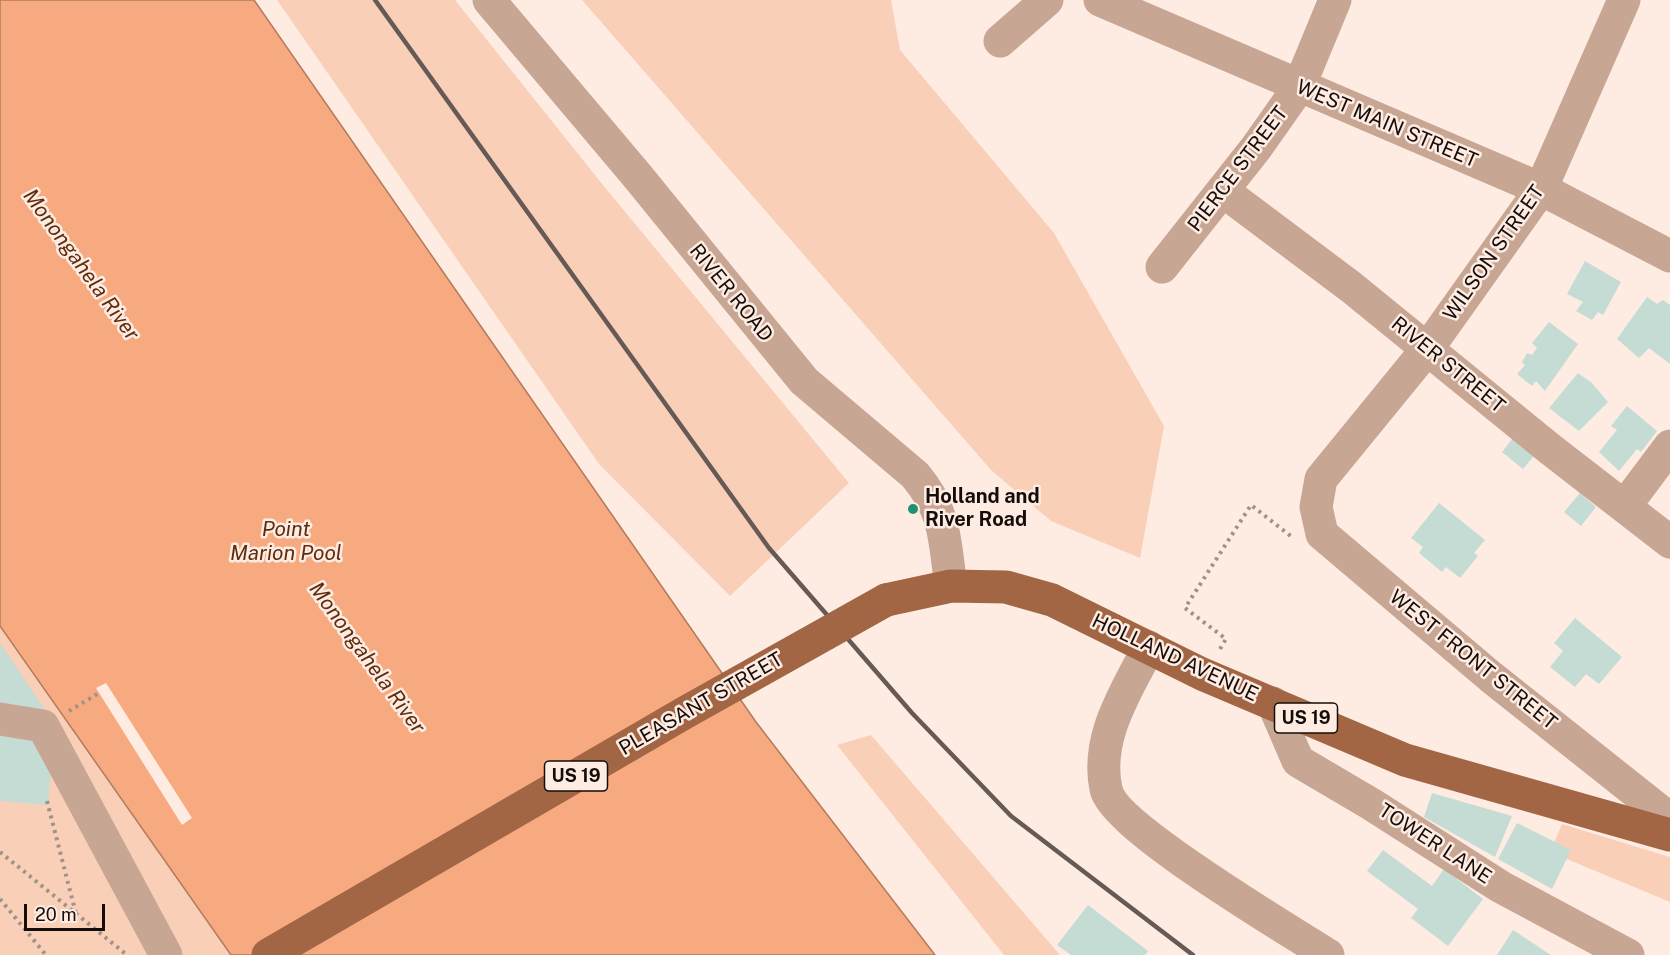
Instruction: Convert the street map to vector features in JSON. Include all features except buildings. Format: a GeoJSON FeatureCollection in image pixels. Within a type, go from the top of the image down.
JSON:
{"type":"FeatureCollection","features":[{"type":"Feature","properties":{"kind":"main road","name":"PLEASANT STREET"},"geometry":{"type":"LineString","coordinates":[[268,955],[686,712],[886,600],[951,586]]}},
{"type":"Feature","properties":{"kind":"main road","name":"HOLLAND AVENUE"},"geometry":{"type":"LineString","coordinates":[[951,586],[1006,587],[1052,600],[1202,674],[1405,760],[1670,835]]}},
{"type":"Feature","properties":{"kind":"street","name":"RIVER ROAD"},"geometry":{"type":"LineString","coordinates":[[489,0],[639,178],[804,381],[903,464],[929,492],[940,512],[951,586]]}},
{"type":"Feature","properties":{"kind":"street"},"geometry":{"type":"LineString","coordinates":[[1000,41],[1047,0]]}},
{"type":"Feature","properties":{"kind":"street","name":"WEST MAIN STREET"},"geometry":{"type":"LineString","coordinates":[[1100,0],[1541,189],[1670,256]]}},
{"type":"Feature","properties":{"kind":"street","name":"PIERCE STREET"},"geometry":{"type":"LineString","coordinates":[[1162,267],[1223,191],[1299,87],[1335,0]]}},
{"type":"Feature","properties":{"kind":"street","name":"WILSON STREET"},"geometry":{"type":"LineString","coordinates":[[1322,534],[1316,507],[1321,479],[1428,348],[1541,189],[1624,0]]}},
{"type":"Feature","properties":{"kind":"street","name":"RIVER STREET"},"geometry":{"type":"LineString","coordinates":[[1223,191],[1351,287],[1550,449],[1670,542]]}},
{"type":"Feature","properties":{"kind":"street"},"geometry":{"type":"LineString","coordinates":[[1625,506],[1670,446]]}},
{"type":"Feature","properties":{"kind":"street","name":"WEST FRONT STREET"},"geometry":{"type":"LineString","coordinates":[[1322,534],[1491,677],[1670,819]]}},
{"type":"Feature","properties":{"kind":"street"},"geometry":{"type":"LineString","coordinates":[[1149,647],[1116,711],[1104,750],[1106,791],[1127,820],[1160,845],[1328,955]]}},
{"type":"Feature","properties":{"kind":"street","name":"TOWER LANE"},"geometry":{"type":"LineString","coordinates":[[1273,703],[1298,761],[1371,804],[1501,887],[1628,955]]}},
{"type":"Feature","properties":{"kind":"street"},"geometry":{"type":"LineString","coordinates":[[0,719],[43,726],[166,955]]}},
{"type":"Feature","properties":{"kind":"path"},"geometry":{"type":"LineString","coordinates":[[1202,674],[1226,639],[1185,608],[1251,505],[1309,550],[1322,534]]}},
{"type":"Feature","properties":{"kind":"path"},"geometry":{"type":"LineString","coordinates":[[48,805],[76,914]]}},
{"type":"Feature","properties":{"kind":"path"},"geometry":{"type":"LineString","coordinates":[[0,852],[127,955]]}},
{"type":"Feature","properties":{"kind":"path"},"geometry":{"type":"LineString","coordinates":[[0,898],[46,955]]}},
{"type":"Feature","properties":{"kind":"shaded area"},"geometry":{"type":"Polygon","coordinates":[[[277,0],[455,0],[603,185],[849,483],[730,596],[599,464],[277,0]]]}},
{"type":"Feature","properties":{"kind":"shaded area"},"geometry":{"type":"Polygon","coordinates":[[[582,0],[891,0],[900,50],[1054,233],[1164,426],[1140,558],[1051,521],[991,470],[582,0]]]}},
{"type":"Feature","properties":{"kind":"shaded area"},"geometry":{"type":"Polygon","coordinates":[[[0,626],[231,955],[0,955],[0,626]]]}},
{"type":"Feature","properties":{"kind":"shaded area"},"geometry":{"type":"Polygon","coordinates":[[[871,735],[1060,955],[1004,955],[837,745],[871,735]]]}},
{"type":"Feature","properties":{"kind":"shaded area"},"geometry":{"type":"Polygon","coordinates":[[[1562,824],[1670,857],[1670,902],[1550,852],[1562,824]]]}},
{"type":"Feature","properties":{"kind":"water","name":"Point Marion Pool"},"geometry":{"type":"Polygon","coordinates":[[[0,0],[254,0],[756,722],[935,955],[231,955],[0,626],[0,0]]]}},
{"type":"Feature","properties":{"kind":"pier"},"geometry":{"type":"Polygon","coordinates":[[[106,683],[192,818],[182,825],[96,688],[106,683]]]}},
{"type":"Feature","properties":{"kind":"railway"},"geometry":{"type":"LineString","coordinates":[[375,0],[769,548],[912,713],[1011,816],[1193,955]]}},
{"type":"Feature","properties":{"kind":"place","name":"Holland and River Road"},"geometry":{"type":"Point","coordinates":[913,509]}},
{"type":"Feature","properties":{"kind":"water label","name":"Monongahela River"},"geometry":{"type":"Point","coordinates":[81,265]}},
{"type":"Feature","properties":{"kind":"water label","name":"Monongahela River"},"geometry":{"type":"Point","coordinates":[367,658]}}]}
